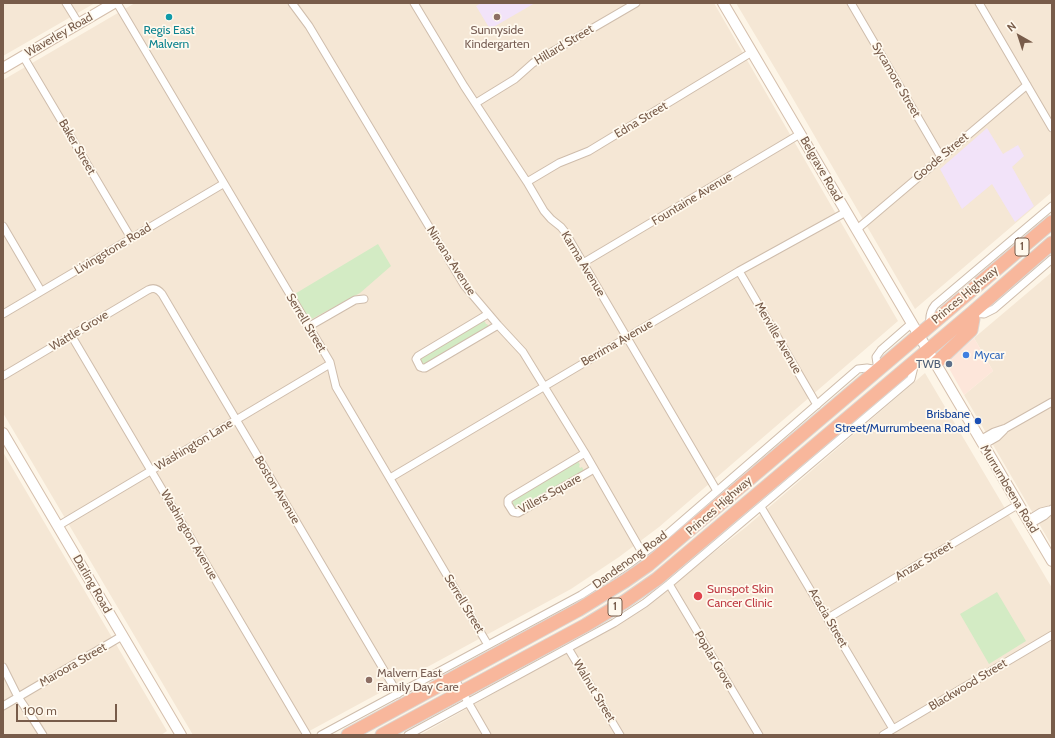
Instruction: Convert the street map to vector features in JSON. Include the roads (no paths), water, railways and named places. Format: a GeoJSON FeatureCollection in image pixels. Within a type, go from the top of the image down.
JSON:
{"type":"FeatureCollection","features":[{"type":"Feature","properties":{"kind":"highway","name":"Princes Highway"},"geometry":{"type":"LineString","coordinates":[[348,735],[451,672],[600,598],[648,565],[878,370],[1050,220]]}},
{"type":"Feature","properties":{"kind":"highway","name":"Princes Highway"},"geometry":{"type":"LineString","coordinates":[[382,735],[465,697],[615,608],[657,579],[842,430],[915,360],[972,313],[1052,243]]}},
{"type":"Feature","properties":{"kind":"highway"},"geometry":{"type":"LineString","coordinates":[[936,363],[971,330],[973,320],[972,313]]}},
{"type":"Feature","properties":{"kind":"highway"},"geometry":{"type":"LineString","coordinates":[[688,532],[698,545]]}},
{"type":"Feature","properties":{"kind":"main road","name":"Waverley Road"},"geometry":{"type":"LineString","coordinates":[[3,68],[116,3]]}},
{"type":"Feature","properties":{"kind":"main road","name":"Belgrave Road"},"geometry":{"type":"LineString","coordinates":[[724,3],[918,334]]}},
{"type":"Feature","properties":{"kind":"main road","name":"Murrumbeena Road"},"geometry":{"type":"LineString","coordinates":[[918,334],[1052,561]]}},
{"type":"Feature","properties":{"kind":"main road","name":"Darling Road"},"geometry":{"type":"LineString","coordinates":[[3,433],[181,735]]}},
{"type":"Feature","properties":{"kind":"street"},"geometry":{"type":"LineString","coordinates":[[66,3],[79,24]]}},
{"type":"Feature","properties":{"kind":"street","name":"Serrell Street"},"geometry":{"type":"LineString","coordinates":[[116,3],[330,364],[333,382],[488,645]]}},
{"type":"Feature","properties":{"kind":"street","name":"Nirvana Avenue"},"geometry":{"type":"LineString","coordinates":[[292,3],[309,26],[464,285],[523,352],[585,453],[643,554]]}},
{"type":"Feature","properties":{"kind":"street","name":"Karma Avenue"},"geometry":{"type":"LineString","coordinates":[[414,3],[464,86],[527,182],[544,211],[561,227],[717,491]]}},
{"type":"Feature","properties":{"kind":"street","name":"Hillard Street"},"geometry":{"type":"LineString","coordinates":[[476,103],[515,79],[533,63],[636,3]]}},
{"type":"Feature","properties":{"kind":"street","name":"Sycamore Street"},"geometry":{"type":"LineString","coordinates":[[851,3],[941,157]]}},
{"type":"Feature","properties":{"kind":"street"},"geometry":{"type":"LineString","coordinates":[[979,3],[1052,128]]}},
{"type":"Feature","properties":{"kind":"street","name":"Edna Street"},"geometry":{"type":"LineString","coordinates":[[527,182],[559,163],[589,151],[752,52]]}},
{"type":"Feature","properties":{"kind":"street","name":"Baker Street"},"geometry":{"type":"LineString","coordinates":[[23,56],[131,238]]}},
{"type":"Feature","properties":{"kind":"street","name":"Goode Street"},"geometry":{"type":"LineString","coordinates":[[856,230],[1027,85]]}},
{"type":"Feature","properties":{"kind":"street","name":"Fountaine Avenue"},"geometry":{"type":"LineString","coordinates":[[583,263],[800,134]]}},
{"type":"Feature","properties":{"kind":"street","name":"Livingstone Road"},"geometry":{"type":"LineString","coordinates":[[3,314],[224,184]]}},
{"type":"Feature","properties":{"kind":"street"},"geometry":{"type":"LineString","coordinates":[[1050,220],[1052,206]]}},
{"type":"Feature","properties":{"kind":"street","name":"Berrima Avenue"},"geometry":{"type":"LineString","coordinates":[[390,478],[738,271],[846,212]]}},
{"type":"Feature","properties":{"kind":"street"},"geometry":{"type":"LineString","coordinates":[[3,226],[41,291]]}},
{"type":"Feature","properties":{"kind":"street"},"geometry":{"type":"LineString","coordinates":[[972,313],[984,314],[994,309],[1052,259]]}},
{"type":"Feature","properties":{"kind":"street","name":"Merville Avenue"},"geometry":{"type":"LineString","coordinates":[[738,271],[817,405]]}},
{"type":"Feature","properties":{"kind":"street","name":"Wattle Grove"},"geometry":{"type":"LineString","coordinates":[[3,376],[148,290],[155,288]]}},
{"type":"Feature","properties":{"kind":"street","name":"Boston Avenue"},"geometry":{"type":"LineString","coordinates":[[155,288],[162,294],[398,694]]}},
{"type":"Feature","properties":{"kind":"street"},"geometry":{"type":"LineString","coordinates":[[308,327],[355,300],[364,299]]}},
{"type":"Feature","properties":{"kind":"street"},"geometry":{"type":"LineString","coordinates":[[488,314],[418,356],[416,359],[420,367],[426,368],[498,325]]}},
{"type":"Feature","properties":{"kind":"street"},"geometry":{"type":"LineString","coordinates":[[878,370],[876,357],[881,350],[912,323]]}},
{"type":"Feature","properties":{"kind":"street","name":"Washington Avenue"},"geometry":{"type":"LineString","coordinates":[[71,335],[307,735]]}},
{"type":"Feature","properties":{"kind":"street","name":"Washington Lane"},"geometry":{"type":"LineString","coordinates":[[58,526],[330,364]]}},
{"type":"Feature","properties":{"kind":"street","name":"Dandenong Road"},"geometry":{"type":"LineString","coordinates":[[321,735],[398,694],[451,672],[488,645],[581,595],[629,564],[643,554],[717,491],[858,369],[867,368],[878,370]]}},
{"type":"Feature","properties":{"kind":"street"},"geometry":{"type":"LineString","coordinates":[[982,442],[997,437],[1006,428],[1052,402]]}},
{"type":"Feature","properties":{"kind":"street"},"geometry":{"type":"LineString","coordinates":[[408,735],[465,697],[568,648],[629,614],[669,584],[761,507],[842,430]]}},
{"type":"Feature","properties":{"kind":"street","name":"Villers Square"},"geometry":{"type":"LineString","coordinates":[[585,453],[510,498],[508,500],[508,504],[513,512],[518,513],[594,469]]}},
{"type":"Feature","properties":{"kind":"street","name":"Anzac Street"},"geometry":{"type":"LineString","coordinates":[[828,618],[1019,504]]}},
{"type":"Feature","properties":{"kind":"street","name":"Acacia Street"},"geometry":{"type":"LineString","coordinates":[[761,507],[893,729]]}},
{"type":"Feature","properties":{"kind":"street"},"geometry":{"type":"LineString","coordinates":[[1029,522],[1044,516],[1052,509]]}},
{"type":"Feature","properties":{"kind":"street","name":"Poplar Grove"},"geometry":{"type":"LineString","coordinates":[[669,584],[759,735]]}},
{"type":"Feature","properties":{"kind":"street","name":"Blackwood Street"},"geometry":{"type":"LineString","coordinates":[[883,735],[1052,635]]}},
{"type":"Feature","properties":{"kind":"street","name":"Maroora Street"},"geometry":{"type":"LineString","coordinates":[[3,706],[122,636]]}},
{"type":"Feature","properties":{"kind":"street","name":"Walnut Street"},"geometry":{"type":"LineString","coordinates":[[568,648],[620,735]]}},
{"type":"Feature","properties":{"kind":"street"},"geometry":{"type":"LineString","coordinates":[[4,669],[43,735]]}},
{"type":"Feature","properties":{"kind":"street"},"geometry":{"type":"LineString","coordinates":[[451,672],[487,735]]}},
{"type":"Feature","properties":{"kind":"place","name":"Regis East Malvern"},"geometry":{"type":"Point","coordinates":[169,17]}},
{"type":"Feature","properties":{"kind":"place","name":"Sunnyside Kindergarten"},"geometry":{"type":"Point","coordinates":[497,17]}},
{"type":"Feature","properties":{"kind":"place","name":"Mycar"},"geometry":{"type":"Point","coordinates":[966,355]}},
{"type":"Feature","properties":{"kind":"place","name":"TWB"},"geometry":{"type":"Point","coordinates":[949,364]}},
{"type":"Feature","properties":{"kind":"place","name":"Brisbane Street/Murrumbeena Road"},"geometry":{"type":"Point","coordinates":[978,421]}},
{"type":"Feature","properties":{"kind":"place","name":"Sunspot Skin Cancer Clinic"},"geometry":{"type":"Point","coordinates":[698,596]}},
{"type":"Feature","properties":{"kind":"place","name":"Malvern East Family Day Care"},"geometry":{"type":"Point","coordinates":[369,680]}}]}
